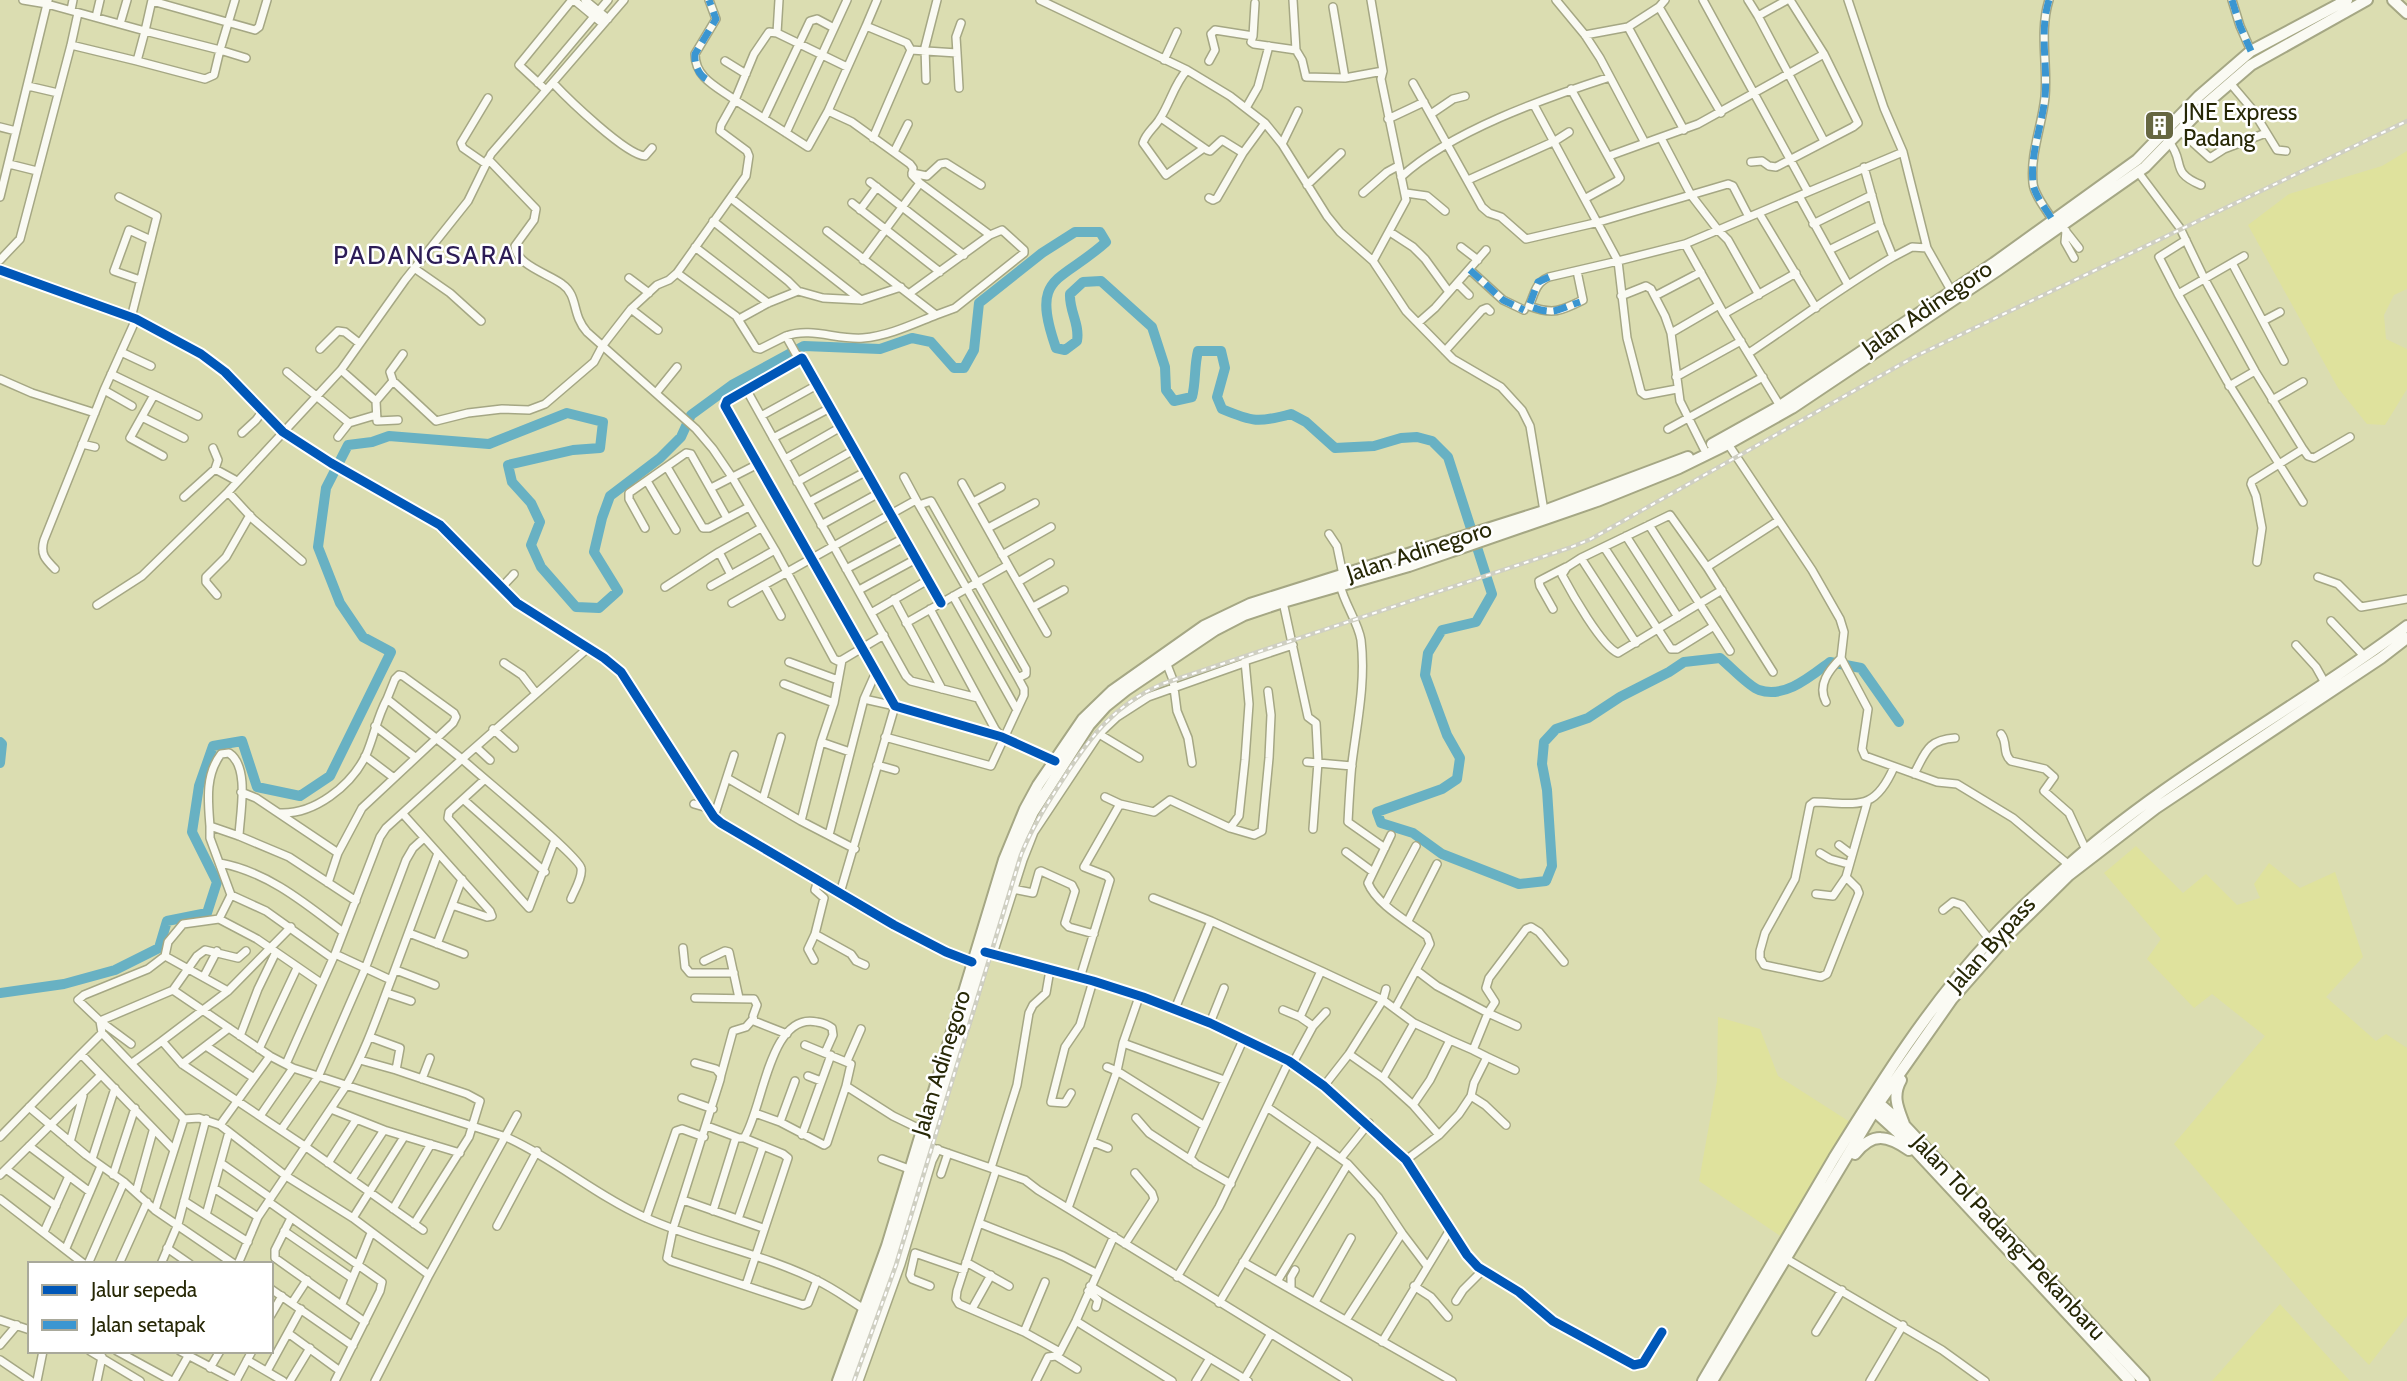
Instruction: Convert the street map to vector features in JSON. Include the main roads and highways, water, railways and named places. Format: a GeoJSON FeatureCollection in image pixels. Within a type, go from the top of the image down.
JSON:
{"type":"FeatureCollection","features":[{"type":"Feature","properties":{"kind":"highway","name":"Jalan Adinegoro"},"geometry":{"type":"LineString","coordinates":[[2060,226],[2137,160],[2199,96],[2251,51],[2347,0]]}},
{"type":"Feature","properties":{"kind":"highway","name":"Jalan Adinegoro"},"geometry":{"type":"LineString","coordinates":[[1492,533],[1544,511],[1596,497],[1704,449],[1780,406],[1952,292],[2060,226],[2138,172],[2207,103],[2251,65],[2367,0]]}},
{"type":"Feature","properties":{"kind":"highway"},"geometry":{"type":"LineString","coordinates":[[2393,0],[2407,13]]}},
{"type":"Feature","properties":{"kind":"highway","name":"Jalan Adinegoro"},"geometry":{"type":"LineString","coordinates":[[838,1381],[887,1246],[972,962],[1003,886],[1025,809],[1083,719],[1112,691],[1178,642],[1226,614],[1452,546],[1679,468],[1791,408],[1996,266]]}},
{"type":"Feature","properties":{"kind":"highway"},"geometry":{"type":"LineString","coordinates":[[848,1381],[932,1148],[989,953],[1003,886],[1032,812],[1089,725],[1106,706],[1215,630],[1244,615],[1283,602],[1300,592]]}},
{"type":"Feature","properties":{"kind":"highway","name":"Jalan Bypass"},"geometry":{"type":"LineString","coordinates":[[1703,1381],[1755,1300],[1905,1048],[1990,940],[2068,865],[2162,792],[2365,657],[2407,626]]}},
{"type":"Feature","properties":{"kind":"highway","name":"Jalan Bypass"},"geometry":{"type":"LineString","coordinates":[[1713,1381],[1755,1300],[1827,1190],[1873,1104],[1921,1044],[1952,999],[2009,934],[2084,863],[2156,808],[2407,638]]}},
{"type":"Feature","properties":{"kind":"highway"},"geometry":{"type":"LineString","coordinates":[[1905,1126],[1896,1102],[1895,1090],[1921,1044]]}},
{"type":"Feature","properties":{"kind":"highway","name":"Jalan Tol Padang–Pekanbaru"},"geometry":{"type":"LineString","coordinates":[[1873,1104],[1905,1126],[2144,1381]]}},
{"type":"Feature","properties":{"kind":"highway","name":"Jalan Tol Padang–Pekanbaru"},"geometry":{"type":"LineString","coordinates":[[1873,1104],[2130,1381]]}},
{"type":"Feature","properties":{"kind":"highway"},"geometry":{"type":"LineString","coordinates":[[1827,1190],[1861,1146],[1871,1140],[1884,1137],[1895,1141],[1926,1162]]}},
{"type":"Feature","properties":{"kind":"waterway"},"geometry":{"type":"LineString","coordinates":[[0,993],[64,984],[115,970],[159,948],[167,921],[207,913],[217,882],[192,832],[199,786],[213,746],[242,741],[257,787],[300,796],[330,776],[391,652],[363,637],[340,603],[318,547],[326,488],[348,445],[372,442],[389,436],[489,444],[567,413],[603,422],[600,448],[573,450],[508,465],[512,482],[531,503],[540,522],[531,545],[541,567],[576,607],[599,608],[618,591],[594,552],[610,496],[660,458],[681,437],[691,415],[732,385],[804,346],[880,349],[912,338],[931,342],[954,368],[964,368],[974,350],[979,303],[1042,253],[1075,232],[1100,232],[1106,242],[1063,274],[1048,293],[1046,306],[1056,348],[1065,350],[1077,341],[1070,294],[1083,282],[1101,281],[1152,327],[1165,367],[1166,390],[1174,401],[1192,397],[1198,351],[1221,351],[1225,368],[1217,397],[1222,409],[1256,420],[1291,414],[1306,422],[1335,448],[1374,446],[1401,438],[1417,437],[1432,441],[1448,457],[1492,594],[1476,622],[1442,630],[1428,653],[1425,675],[1447,735],[1460,758],[1457,779],[1442,789],[1377,812],[1381,823],[1413,833],[1442,854],[1519,884],[1546,881],[1552,866],[1547,790],[1542,764],[1544,742],[1556,729],[1588,718],[1684,662],[1720,658],[1750,685],[1769,692],[1797,685],[1830,662],[1861,668],[1899,722]]}},
{"type":"Feature","properties":{"kind":"waterway"},"geometry":{"type":"LineString","coordinates":[[0,742],[0,763]]}},
{"type":"Feature","properties":{"kind":"railway"},"geometry":{"type":"LineString","coordinates":[[854,1381],[896,1265],[1021,855],[1040,816],[1073,764],[1117,712],[1145,692],[1162,684],[1591,539],[1914,357],[2407,121]]}},
{"type":"Feature","properties":{"kind":"place","name":"JNE Express Padang"},"geometry":{"type":"Point","coordinates":[2160,125]}},
{"type":"Feature","properties":{"kind":"district","name":"PADANGSARAI"},"geometry":{"type":"Point","coordinates":[429,255]}}]}
